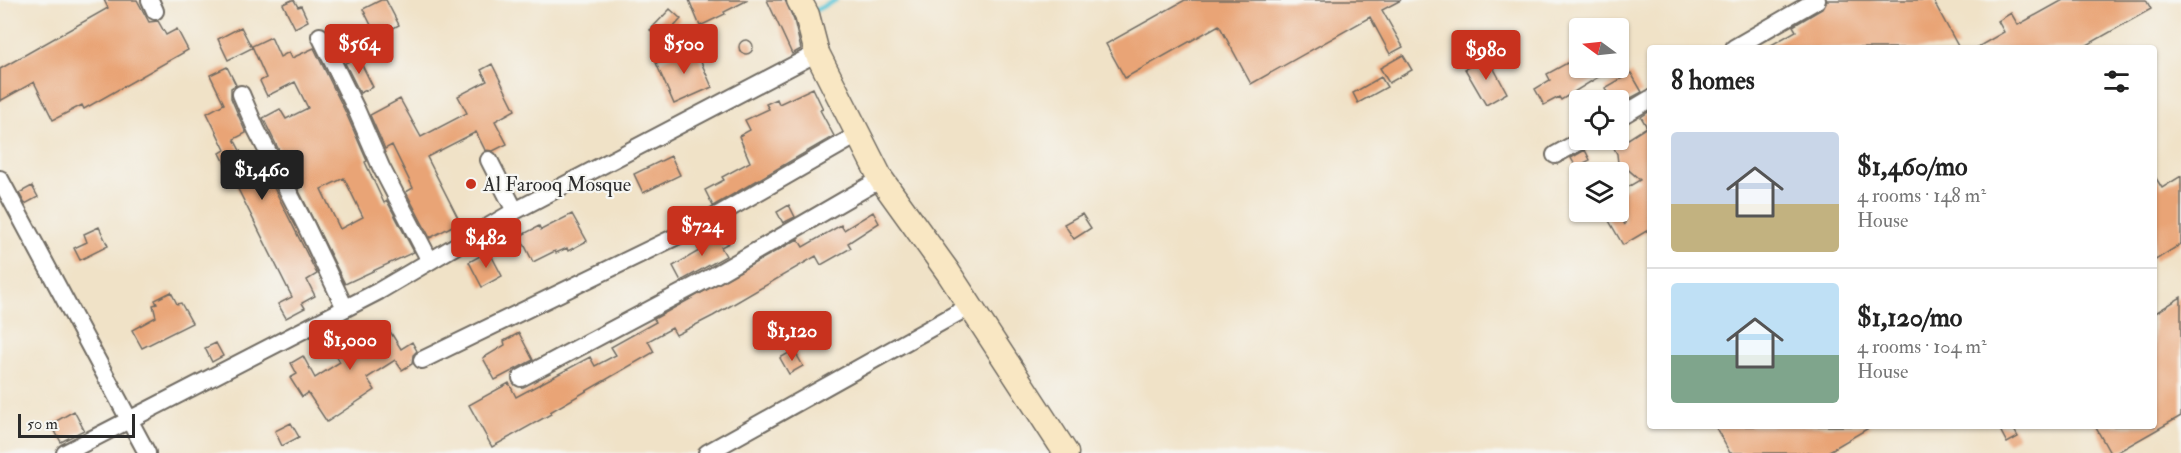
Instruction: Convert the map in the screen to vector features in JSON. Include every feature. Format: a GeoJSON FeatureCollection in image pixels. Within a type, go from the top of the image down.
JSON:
{"type":"FeatureCollection","features":[{"type":"Feature","properties":{"kind":"street"},"geometry":{"type":"LineString","coordinates":[[800,0],[807,15],[817,53],[881,178],[970,306],[1065,453]]}},
{"type":"Feature","properties":{"kind":"street"},"geometry":{"type":"LineString","coordinates":[[1739,45],[1817,0]]}},
{"type":"Feature","properties":{"kind":"street"},"geometry":{"type":"LineString","coordinates":[[320,36],[356,109],[381,167],[430,261]]}},
{"type":"Feature","properties":{"kind":"street"},"geometry":{"type":"LineString","coordinates":[[65,453],[345,309],[515,211],[817,53]]}},
{"type":"Feature","properties":{"kind":"street"},"geometry":{"type":"LineString","coordinates":[[241,94],[345,309]]}},
{"type":"Feature","properties":{"kind":"street"},"geometry":{"type":"LineString","coordinates":[[1629,111],[1647,101]]}},
{"type":"Feature","properties":{"kind":"street"},"geometry":{"type":"LineString","coordinates":[[422,360],[704,223],[857,135]]}},
{"type":"Feature","properties":{"kind":"street"},"geometry":{"type":"LineString","coordinates":[[1555,155],[1569,147]]}},
{"type":"Feature","properties":{"kind":"street"},"geometry":{"type":"LineString","coordinates":[[489,160],[515,211]]}},
{"type":"Feature","properties":{"kind":"street"},"geometry":{"type":"LineString","coordinates":[[521,378],[715,275],[881,178]]}},
{"type":"Feature","properties":{"kind":"street"},"geometry":{"type":"LineString","coordinates":[[0,180],[147,453]]}},
{"type":"Feature","properties":{"kind":"street"},"geometry":{"type":"LineString","coordinates":[[707,453],[970,306]]}},
{"type":"Feature","properties":{"kind":"building"},"geometry":{"type":"Polygon","coordinates":[[[104,0],[137,0],[149,22],[158,21],[166,35],[177,29],[188,50],[84,109],[82,105],[53,120],[34,82],[0,101],[0,69],[108,8],[104,0]]]}},
{"type":"Feature","properties":{"kind":"building"},"geometry":{"type":"Polygon","coordinates":[[[292,0],[298,7],[301,6],[308,21],[295,28],[283,4],[292,0]]]}},
{"type":"Feature","properties":{"kind":"building"},"geometry":{"type":"Polygon","coordinates":[[[381,0],[386,0],[399,25],[377,37],[363,9],[381,0]]]}},
{"type":"Feature","properties":{"kind":"building"},"geometry":{"type":"Polygon","coordinates":[[[689,0],[748,0],[700,26],[689,0]]]}},
{"type":"Feature","properties":{"kind":"building"},"geometry":{"type":"Polygon","coordinates":[[[767,0],[785,0],[794,20],[801,49],[792,54],[767,0]]]}},
{"type":"Feature","properties":{"kind":"building"},"geometry":{"type":"Polygon","coordinates":[[[1185,0],[1401,0],[1382,10],[1403,47],[1390,54],[1370,17],[1251,84],[1219,25],[1125,78],[1106,44],[1185,0]]]}},
{"type":"Feature","properties":{"kind":"building"},"geometry":{"type":"Polygon","coordinates":[[[1827,0],[1933,0],[1957,45],[1771,45],[1796,31],[1793,26],[1822,9],[1827,0]]]}},
{"type":"Feature","properties":{"kind":"building"},"geometry":{"type":"Polygon","coordinates":[[[2063,0],[2146,0],[2151,9],[2087,45],[1981,45],[2004,32],[1998,21],[2011,13],[2018,25],[2063,0]]]}},
{"type":"Feature","properties":{"kind":"building"},"geometry":{"type":"Polygon","coordinates":[[[670,9],[681,19],[662,40],[650,30],[670,9]]]}},
{"type":"Feature","properties":{"kind":"building"},"geometry":{"type":"Polygon","coordinates":[[[241,27],[252,48],[228,60],[218,39],[241,27]]]}},
{"type":"Feature","properties":{"kind":"building"},"geometry":{"type":"Polygon","coordinates":[[[271,37],[280,57],[289,52],[292,58],[314,48],[346,113],[384,203],[387,201],[414,252],[345,284],[263,118],[280,109],[286,119],[308,108],[295,82],[267,96],[260,81],[266,78],[252,46],[271,37]],[[344,178],[321,189],[340,229],[363,217],[344,178]]]}},
{"type":"Feature","properties":{"kind":"building"},"geometry":{"type":"Polygon","coordinates":[[[746,40],[751,42],[753,47],[751,52],[746,54],[741,52],[739,47],[741,42],[746,40]]]}},
{"type":"Feature","properties":{"kind":"building"},"geometry":{"type":"Polygon","coordinates":[[[694,46],[712,87],[674,104],[656,63],[694,46]]]}},
{"type":"Feature","properties":{"kind":"building"},"geometry":{"type":"Polygon","coordinates":[[[1403,55],[1412,70],[1389,83],[1380,68],[1403,55]]]}},
{"type":"Feature","properties":{"kind":"building"},"geometry":{"type":"Polygon","coordinates":[[[1487,56],[1507,93],[1486,105],[1465,69],[1487,56]]]}},
{"type":"Feature","properties":{"kind":"building"},"geometry":{"type":"Polygon","coordinates":[[[358,57],[373,87],[360,93],[345,63],[358,57]]]}},
{"type":"Feature","properties":{"kind":"building"},"geometry":{"type":"Polygon","coordinates":[[[1569,62],[1569,78],[1597,78],[1577,90],[1569,90],[1569,95],[1561,100],[1559,97],[1544,105],[1535,89],[1550,80],[1547,74],[1569,62]]]}},
{"type":"Feature","properties":{"kind":"building"},"geometry":{"type":"Polygon","coordinates":[[[492,64],[515,110],[495,121],[507,144],[493,151],[485,150],[476,132],[427,157],[460,222],[430,238],[406,192],[413,188],[392,145],[385,149],[370,115],[400,99],[421,137],[467,113],[458,96],[487,81],[481,70],[492,64]]]}},
{"type":"Feature","properties":{"kind":"building"},"geometry":{"type":"Polygon","coordinates":[[[227,67],[236,85],[231,88],[231,98],[246,133],[234,139],[245,160],[257,154],[317,274],[307,280],[315,296],[302,303],[305,308],[286,318],[278,304],[292,297],[220,153],[225,150],[207,113],[224,104],[210,75],[227,67]]]}},
{"type":"Feature","properties":{"kind":"building"},"geometry":{"type":"Polygon","coordinates":[[[1631,73],[1642,92],[1629,99],[1629,90],[1606,90],[1605,88],[1622,78],[1629,78],[1631,73]]]}},
{"type":"Feature","properties":{"kind":"building"},"geometry":{"type":"Polygon","coordinates":[[[1381,77],[1387,87],[1358,103],[1353,93],[1381,77]]]}},
{"type":"Feature","properties":{"kind":"building"},"geometry":{"type":"Polygon","coordinates":[[[813,88],[823,109],[820,110],[834,136],[713,206],[705,190],[724,180],[722,177],[750,162],[739,136],[750,130],[745,120],[769,109],[766,104],[777,99],[779,104],[813,88]]]}},
{"type":"Feature","properties":{"kind":"building"},"geometry":{"type":"Polygon","coordinates":[[[1647,113],[1647,127],[1641,117],[1647,113]]]}},
{"type":"Feature","properties":{"kind":"building"},"geometry":{"type":"Polygon","coordinates":[[[1647,127],[1647,231],[1623,245],[1610,222],[1623,222],[1625,225],[1625,222],[1629,222],[1629,186],[1640,180],[1629,170],[1629,162],[1618,162],[1615,150],[1629,150],[1629,138],[1647,127]]]}},
{"type":"Feature","properties":{"kind":"building"},"geometry":{"type":"Polygon","coordinates":[[[1585,150],[1590,160],[1573,162],[1571,158],[1585,150]]]}},
{"type":"Feature","properties":{"kind":"building"},"geometry":{"type":"Polygon","coordinates":[[[671,156],[680,175],[643,193],[634,174],[671,156]]]}},
{"type":"Feature","properties":{"kind":"building"},"geometry":{"type":"Polygon","coordinates":[[[2181,176],[2181,244],[2157,259],[2157,180],[2162,188],[2181,176]]]}},
{"type":"Feature","properties":{"kind":"building"},"geometry":{"type":"Polygon","coordinates":[[[32,186],[38,197],[25,204],[19,193],[32,186]]]}},
{"type":"Feature","properties":{"kind":"building"},"geometry":{"type":"Polygon","coordinates":[[[789,205],[795,217],[783,223],[777,212],[789,205]]]}},
{"type":"Feature","properties":{"kind":"building"},"geometry":{"type":"Polygon","coordinates":[[[873,212],[879,223],[848,243],[851,248],[821,265],[816,256],[676,335],[672,328],[648,341],[654,352],[492,447],[469,405],[509,383],[516,397],[590,357],[595,366],[616,355],[611,347],[656,322],[654,319],[798,239],[803,247],[841,225],[844,230],[873,212]]]}},
{"type":"Feature","properties":{"kind":"building"},"geometry":{"type":"Polygon","coordinates":[[[572,214],[587,241],[568,251],[567,248],[556,253],[555,251],[533,262],[520,236],[539,226],[541,230],[572,214]]]}},
{"type":"Feature","properties":{"kind":"building"},"geometry":{"type":"Polygon","coordinates":[[[1082,214],[1091,228],[1074,239],[1064,224],[1082,214]]]}},
{"type":"Feature","properties":{"kind":"building"},"geometry":{"type":"Polygon","coordinates":[[[99,227],[108,246],[80,260],[74,248],[87,242],[84,234],[99,227]]]}},
{"type":"Feature","properties":{"kind":"building"},"geometry":{"type":"Polygon","coordinates":[[[723,232],[729,243],[721,247],[726,256],[681,281],[673,266],[699,251],[697,247],[723,232]]]}},
{"type":"Feature","properties":{"kind":"building"},"geometry":{"type":"Polygon","coordinates":[[[489,251],[502,276],[482,287],[469,262],[489,251]]]}},
{"type":"Feature","properties":{"kind":"building"},"geometry":{"type":"Polygon","coordinates":[[[171,292],[177,304],[181,303],[192,323],[142,348],[132,330],[156,317],[153,305],[157,304],[155,300],[171,292]]]}},
{"type":"Feature","properties":{"kind":"building"},"geometry":{"type":"Polygon","coordinates":[[[2181,297],[2181,416],[2116,453],[2110,453],[2097,429],[2157,429],[2157,312],[2181,297]]]}},
{"type":"Feature","properties":{"kind":"building"},"geometry":{"type":"Polygon","coordinates":[[[386,325],[401,349],[412,342],[417,351],[413,355],[412,364],[402,370],[395,360],[367,378],[375,390],[327,422],[308,393],[302,397],[290,378],[297,374],[291,363],[303,356],[315,378],[340,362],[325,337],[335,331],[339,337],[348,332],[356,345],[386,325]]]}},
{"type":"Feature","properties":{"kind":"building"},"geometry":{"type":"Polygon","coordinates":[[[519,333],[533,360],[495,380],[483,358],[505,345],[504,341],[519,333]]]}},
{"type":"Feature","properties":{"kind":"building"},"geometry":{"type":"Polygon","coordinates":[[[216,343],[223,356],[212,362],[205,348],[216,343]]]}},
{"type":"Feature","properties":{"kind":"building"},"geometry":{"type":"Polygon","coordinates":[[[794,350],[803,366],[789,374],[780,358],[794,350]]]}},
{"type":"Feature","properties":{"kind":"building"},"geometry":{"type":"Polygon","coordinates":[[[74,411],[84,430],[61,442],[51,424],[74,411]]]}},
{"type":"Feature","properties":{"kind":"building"},"geometry":{"type":"Polygon","coordinates":[[[291,423],[299,437],[282,446],[275,431],[291,423]]]}},
{"type":"Feature","properties":{"kind":"building"},"geometry":{"type":"Polygon","coordinates":[[[1717,429],[1867,429],[1826,453],[1730,453],[1717,429]]]}},
{"type":"Feature","properties":{"kind":"building"},"geometry":{"type":"Polygon","coordinates":[[[2000,429],[2014,429],[2018,437],[2007,443],[2000,429]]]}},
{"type":"Feature","properties":{"kind":"waterway"},"geometry":{"type":"LineString","coordinates":[[814,11],[836,0]]}},
{"type":"Feature","properties":{"kind":"place","name":"Al Farooq Mosque"},"geometry":{"type":"Point","coordinates":[471,184]}}]}
